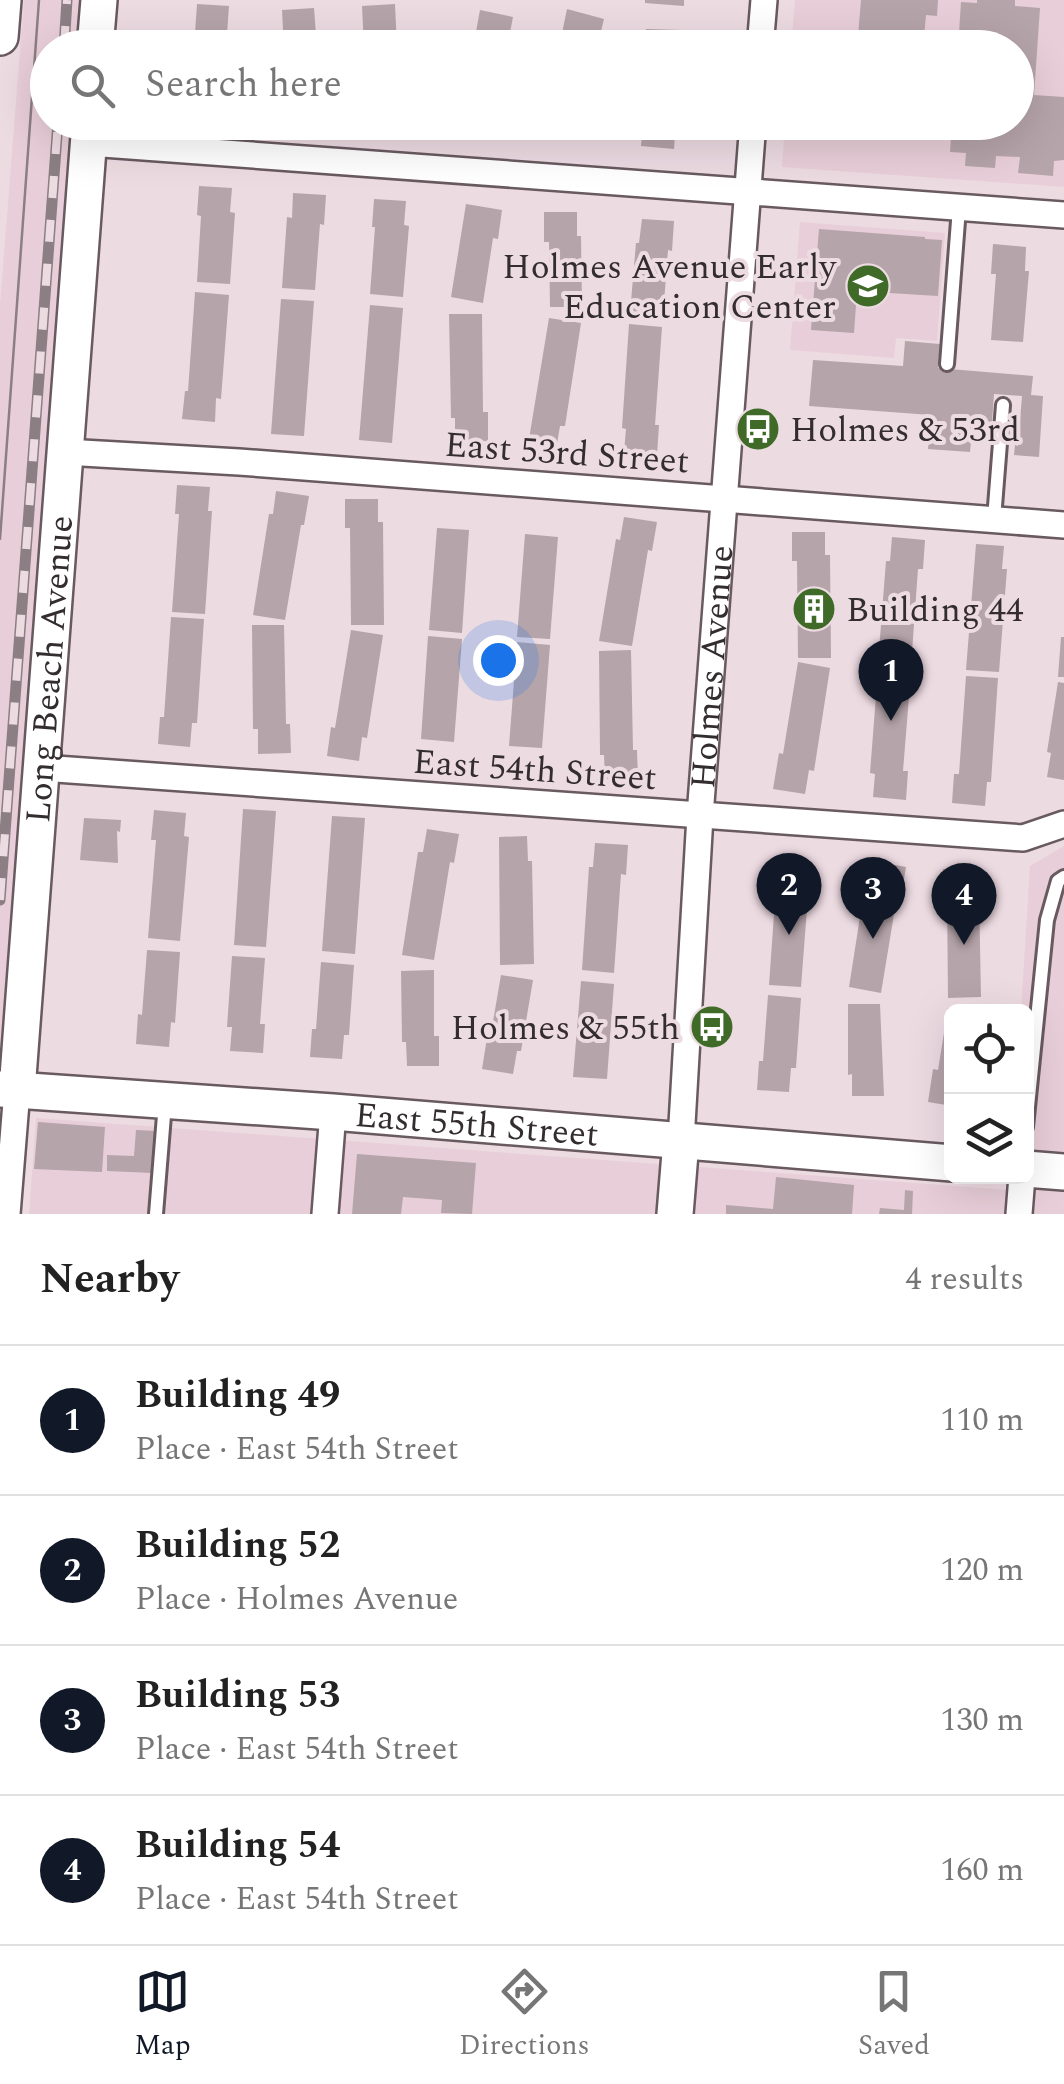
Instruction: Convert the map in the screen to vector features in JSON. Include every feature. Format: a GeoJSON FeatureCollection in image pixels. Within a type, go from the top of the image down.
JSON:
{"type":"FeatureCollection","features":[{"type":"Feature","properties":{"kind":"street"},"geometry":{"type":"LineString","coordinates":[[0,38],[2,0]]}},
{"type":"Feature","properties":{"kind":"street"},"geometry":{"type":"LineString","coordinates":[[97,30],[99,0]]}},
{"type":"Feature","properties":{"kind":"street"},"geometry":{"type":"LineString","coordinates":[[762,30],[764,0]]}},
{"type":"Feature","properties":{"kind":"street","name":"Long Beach Avenue"},"geometry":{"type":"LineString","coordinates":[[7,1214],[8,1089],[42,768],[88,140]]}},
{"type":"Feature","properties":{"kind":"street"},"geometry":{"type":"LineString","coordinates":[[169,140],[748,191],[1064,214]]}},
{"type":"Feature","properties":{"kind":"street","name":"Holmes Avenue"},"geometry":{"type":"LineString","coordinates":[[675,1214],[700,816],[752,140]]}},
{"type":"Feature","properties":{"kind":"street","name":"East 53rd Street"},"geometry":{"type":"LineString","coordinates":[[65,452],[1064,525]]}},
{"type":"Feature","properties":{"kind":"street","name":"East 54th Street"},"geometry":{"type":"LineString","coordinates":[[42,768],[1023,838],[1064,824]]}},
{"type":"Feature","properties":{"kind":"street","name":"East 55th Street"},"geometry":{"type":"LineString","coordinates":[[8,1089],[944,1162]]}},
{"type":"Feature","properties":{"kind":"street"},"geometry":{"type":"LineString","coordinates":[[325,1214],[333,1112]]}},
{"type":"Feature","properties":{"kind":"street"},"geometry":{"type":"LineString","coordinates":[[1034,1170],[1064,1172]]}},
{"type":"Feature","properties":{"kind":"street"},"geometry":{"type":"LineString","coordinates":[[1019,1214],[1021,1184]]}},
{"type":"Feature","properties":{"kind":"lane"},"geometry":{"type":"LineString","coordinates":[[948,364],[959,208]]}},
{"type":"Feature","properties":{"kind":"lane"},"geometry":{"type":"LineString","coordinates":[[994,519],[1003,404]]}},
{"type":"Feature","properties":{"kind":"lane"},"geometry":{"type":"LineString","coordinates":[[1029,1094],[1047,920],[1058,881],[1064,877]]}},
{"type":"Feature","properties":{"kind":"lane"},"geometry":{"type":"LineString","coordinates":[[156,1214],[165,1100]]}},
{"type":"Feature","properties":{"kind":"shaded area"},"geometry":{"type":"Polygon","coordinates":[[[24,0],[86,0],[83,30],[30,30],[30,140],[76,140],[0,1126],[0,305],[24,0]]]}},
{"type":"Feature","properties":{"kind":"shaded area"},"geometry":{"type":"Polygon","coordinates":[[[795,0],[1064,0],[1064,187],[782,167],[784,140],[1034,140],[1034,30],[792,30],[795,0]]]}},
{"type":"Feature","properties":{"kind":"shaded area","name":"Holmes Avenue Early Education Center"},"geometry":{"type":"Polygon","coordinates":[[[800,222],[945,233],[937,341],[896,338],[894,358],[790,350],[800,222]]]}},
{"type":"Feature","properties":{"kind":"shaded area"},"geometry":{"type":"Polygon","coordinates":[[[1064,846],[1064,1214],[29,1214],[36,1118],[1010,1190],[1017,1184],[1034,1184],[1034,1004],[1021,1004],[1030,866],[1064,846]]]}},
{"type":"Feature","properties":{"kind":"building"},"geometry":{"type":"Polygon","coordinates":[[[684,0],[684,6],[645,3],[684,0]]]}},
{"type":"Feature","properties":{"kind":"building"},"geometry":{"type":"Polygon","coordinates":[[[861,0],[938,0],[937,16],[926,15],[925,30],[858,30],[861,0]]]}},
{"type":"Feature","properties":{"kind":"building"},"geometry":{"type":"Polygon","coordinates":[[[1015,0],[1015,6],[1040,8],[1034,95],[1034,30],[959,30],[961,2],[1015,0]]]}},
{"type":"Feature","properties":{"kind":"building"},"geometry":{"type":"Polygon","coordinates":[[[197,4],[229,6],[227,30],[195,30],[197,4]]]}},
{"type":"Feature","properties":{"kind":"building"},"geometry":{"type":"Polygon","coordinates":[[[395,4],[396,30],[363,30],[362,6],[395,4]]]}},
{"type":"Feature","properties":{"kind":"building"},"geometry":{"type":"Polygon","coordinates":[[[314,8],[316,30],[283,30],[282,10],[314,8]]]}},
{"type":"Feature","properties":{"kind":"building"},"geometry":{"type":"Polygon","coordinates":[[[567,9],[604,19],[601,30],[563,30],[567,9]]]}},
{"type":"Feature","properties":{"kind":"building"},"geometry":{"type":"Polygon","coordinates":[[[480,10],[513,17],[510,30],[476,30],[480,10]]]}},
{"type":"Feature","properties":{"kind":"building"},"geometry":{"type":"Polygon","coordinates":[[[1034,95],[1064,97],[1064,160],[1054,161],[1053,176],[1018,173],[1020,157],[996,156],[995,168],[965,166],[966,153],[950,152],[951,140],[1034,140],[1034,95]]]}},
{"type":"Feature","properties":{"kind":"building"},"geometry":{"type":"Polygon","coordinates":[[[642,140],[675,140],[674,149],[641,146],[642,140]]]}},
{"type":"Feature","properties":{"kind":"building"},"geometry":{"type":"Polygon","coordinates":[[[199,186],[232,188],[230,212],[235,213],[230,284],[197,282],[199,186]]]}},
{"type":"Feature","properties":{"kind":"building"},"geometry":{"type":"Polygon","coordinates":[[[293,193],[326,195],[315,290],[282,288],[287,217],[292,218],[293,193]]]}},
{"type":"Feature","properties":{"kind":"building"},"geometry":{"type":"Polygon","coordinates":[[[374,199],[406,201],[404,225],[409,226],[403,297],[370,294],[374,199]]]}},
{"type":"Feature","properties":{"kind":"building"},"geometry":{"type":"Polygon","coordinates":[[[466,204],[502,210],[498,239],[493,238],[483,303],[451,297],[466,204]]]}},
{"type":"Feature","properties":{"kind":"building"},"geometry":{"type":"Polygon","coordinates":[[[544,212],[577,212],[582,307],[550,307],[549,242],[544,242],[544,212]]]}},
{"type":"Feature","properties":{"kind":"building"},"geometry":{"type":"Polygon","coordinates":[[[642,219],[674,221],[663,316],[630,313],[642,219]]]}},
{"type":"Feature","properties":{"kind":"building"},"geometry":{"type":"Polygon","coordinates":[[[819,229],[942,240],[938,296],[857,291],[854,333],[811,330],[819,229]]]}},
{"type":"Feature","properties":{"kind":"building"},"geometry":{"type":"Polygon","coordinates":[[[993,244],[1026,247],[1025,271],[1029,271],[1023,342],[991,340],[996,274],[991,274],[993,244]]]}},
{"type":"Feature","properties":{"kind":"building"},"geometry":{"type":"Polygon","coordinates":[[[195,292],[229,295],[221,399],[216,398],[215,422],[182,419],[188,391],[195,292]]]}},
{"type":"Feature","properties":{"kind":"building"},"geometry":{"type":"Polygon","coordinates":[[[281,299],[314,301],[304,436],[271,434],[281,299]]]}},
{"type":"Feature","properties":{"kind":"building"},"geometry":{"type":"Polygon","coordinates":[[[370,305],[403,308],[392,443],[359,440],[370,305]]]}},
{"type":"Feature","properties":{"kind":"building"},"geometry":{"type":"Polygon","coordinates":[[[449,314],[482,314],[483,412],[488,412],[488,441],[455,442],[449,314]]]}},
{"type":"Feature","properties":{"kind":"building"},"geometry":{"type":"Polygon","coordinates":[[[549,318],[581,323],[565,426],[560,426],[556,450],[528,445],[549,318]]]}},
{"type":"Feature","properties":{"kind":"building"},"geometry":{"type":"Polygon","coordinates":[[[629,324],[662,327],[655,425],[659,425],[657,455],[624,452],[629,324]]]}},
{"type":"Feature","properties":{"kind":"building"},"geometry":{"type":"Polygon","coordinates":[[[905,341],[940,344],[938,368],[1033,376],[1031,395],[1043,396],[1039,457],[1014,455],[1022,396],[994,394],[992,422],[973,420],[970,452],[928,449],[931,415],[809,406],[813,360],[903,366],[905,341]]]}},
{"type":"Feature","properties":{"kind":"building"},"geometry":{"type":"Polygon","coordinates":[[[177,485],[210,487],[205,614],[172,612],[179,514],[175,514],[177,485]]]}},
{"type":"Feature","properties":{"kind":"building"},"geometry":{"type":"Polygon","coordinates":[[[276,491],[309,496],[285,620],[253,615],[276,491]]]}},
{"type":"Feature","properties":{"kind":"building"},"geometry":{"type":"Polygon","coordinates":[[[345,499],[378,499],[378,522],[383,522],[384,625],[351,625],[350,528],[345,528],[345,499]]]}},
{"type":"Feature","properties":{"kind":"building"},"geometry":{"type":"Polygon","coordinates":[[[624,517],[657,522],[652,551],[648,550],[632,646],[599,641],[616,539],[620,540],[624,517]]]}},
{"type":"Feature","properties":{"kind":"building"},"geometry":{"type":"Polygon","coordinates":[[[437,528],[469,530],[462,633],[429,630],[437,528]]]}},
{"type":"Feature","properties":{"kind":"building","name":"Building 44"},"geometry":{"type":"Polygon","coordinates":[[[792,532],[825,532],[825,555],[830,555],[831,658],[798,658],[797,561],[792,561],[792,532]]]}},
{"type":"Feature","properties":{"kind":"building"},"geometry":{"type":"Polygon","coordinates":[[[525,534],[558,537],[550,639],[517,637],[525,534]]]}},
{"type":"Feature","properties":{"kind":"building"},"geometry":{"type":"Polygon","coordinates":[[[892,537],[925,540],[923,569],[918,569],[911,666],[878,663],[886,561],[890,561],[892,537]]]}},
{"type":"Feature","properties":{"kind":"building"},"geometry":{"type":"Polygon","coordinates":[[[976,544],[1004,546],[1002,569],[1007,569],[999,672],[966,670],[976,544]]]}},
{"type":"Feature","properties":{"kind":"building"},"geometry":{"type":"Polygon","coordinates":[[[171,617],[204,619],[197,723],[192,723],[190,747],[158,744],[160,717],[164,717],[171,617]]]}},
{"type":"Feature","properties":{"kind":"building"},"geometry":{"type":"Polygon","coordinates":[[[252,625],[284,625],[286,724],[290,724],[291,753],[258,754],[258,729],[253,729],[252,625]]]}},
{"type":"Feature","properties":{"kind":"building"},"geometry":{"type":"Polygon","coordinates":[[[351,630],[383,635],[367,738],[362,737],[359,761],[327,756],[351,630]]]}},
{"type":"Feature","properties":{"kind":"building"},"geometry":{"type":"Polygon","coordinates":[[[428,636],[462,639],[454,742],[421,739],[428,636]]]}},
{"type":"Feature","properties":{"kind":"building"},"geometry":{"type":"Polygon","coordinates":[[[1061,637],[1064,677],[1058,677],[1061,637]]]}},
{"type":"Feature","properties":{"kind":"building"},"geometry":{"type":"Polygon","coordinates":[[[517,642],[550,645],[542,748],[509,746],[517,642]]]}},
{"type":"Feature","properties":{"kind":"building"},"geometry":{"type":"Polygon","coordinates":[[[631,650],[633,750],[637,750],[638,779],[605,779],[604,755],[600,755],[599,651],[631,650]]]}},
{"type":"Feature","properties":{"kind":"building"},"geometry":{"type":"Polygon","coordinates":[[[798,662],[830,668],[814,771],[809,770],[805,794],[773,789],[779,753],[783,754],[798,662]]]}},
{"type":"Feature","properties":{"kind":"building"},"geometry":{"type":"Polygon","coordinates":[[[878,670],[911,672],[903,771],[908,771],[906,800],[873,797],[875,774],[870,773],[878,670]]]}},
{"type":"Feature","properties":{"kind":"building"},"geometry":{"type":"Polygon","coordinates":[[[966,676],[998,678],[991,782],[987,782],[985,806],[952,803],[954,774],[959,774],[966,676]]]}},
{"type":"Feature","properties":{"kind":"building"},"geometry":{"type":"Polygon","coordinates":[[[1058,682],[1064,683],[1064,780],[1047,777],[1058,682]]]}},
{"type":"Feature","properties":{"kind":"building"},"geometry":{"type":"Polygon","coordinates":[[[243,809],[276,811],[266,947],[234,945],[243,809]]]}},
{"type":"Feature","properties":{"kind":"building"},"geometry":{"type":"Polygon","coordinates":[[[154,810],[186,813],[184,836],[189,837],[180,941],[148,938],[156,840],[151,840],[154,810]]]}},
{"type":"Feature","properties":{"kind":"building"},"geometry":{"type":"Polygon","coordinates":[[[332,816],[365,818],[355,954],[322,951],[332,816]]]}},
{"type":"Feature","properties":{"kind":"building"},"geometry":{"type":"Polygon","coordinates":[[[84,818],[121,820],[120,832],[117,831],[118,863],[80,860],[84,818]]]}},
{"type":"Feature","properties":{"kind":"building"},"geometry":{"type":"Polygon","coordinates":[[[427,829],[459,834],[454,863],[450,862],[434,960],[402,955],[418,852],[423,852],[427,829]]]}},
{"type":"Feature","properties":{"kind":"building"},"geometry":{"type":"Polygon","coordinates":[[[527,836],[528,861],[532,861],[534,964],[500,965],[499,837],[527,836]]]}},
{"type":"Feature","properties":{"kind":"building"},"geometry":{"type":"Polygon","coordinates":[[[595,843],[628,845],[626,875],[621,874],[614,973],[582,970],[589,867],[593,867],[595,843]]]}},
{"type":"Feature","properties":{"kind":"building"},"geometry":{"type":"Polygon","coordinates":[[[774,856],[806,858],[804,882],[809,882],[801,987],[769,985],[776,886],[772,885],[774,856]]]}},
{"type":"Feature","properties":{"kind":"building"},"geometry":{"type":"Polygon","coordinates":[[[874,861],[906,867],[902,891],[898,890],[881,993],[849,987],[865,885],[870,886],[874,861]]]}},
{"type":"Feature","properties":{"kind":"building"},"geometry":{"type":"Polygon","coordinates":[[[943,869],[974,869],[975,893],[979,893],[981,997],[948,998],[947,893],[943,869]]]}},
{"type":"Feature","properties":{"kind":"building"},"geometry":{"type":"Polygon","coordinates":[[[147,950],[180,952],[175,1023],[171,1022],[169,1047],[136,1044],[147,950]]]}},
{"type":"Feature","properties":{"kind":"building"},"geometry":{"type":"Polygon","coordinates":[[[232,956],[265,958],[260,1024],[265,1024],[263,1053],[230,1051],[232,1027],[227,1027],[232,956]]]}},
{"type":"Feature","properties":{"kind":"building"},"geometry":{"type":"Polygon","coordinates":[[[321,962],[354,965],[349,1035],[344,1035],[342,1059],[310,1057],[321,962]]]}},
{"type":"Feature","properties":{"kind":"building"},"geometry":{"type":"Polygon","coordinates":[[[434,970],[434,1036],[439,1036],[439,1066],[407,1066],[406,1042],[402,1042],[401,971],[434,970]]]}},
{"type":"Feature","properties":{"kind":"building"},"geometry":{"type":"Polygon","coordinates":[[[501,975],[533,980],[521,1051],[517,1051],[513,1074],[482,1069],[501,975]]]}},
{"type":"Feature","properties":{"kind":"building"},"geometry":{"type":"Polygon","coordinates":[[[581,981],[614,984],[607,1079],[573,1077],[581,981]]]}},
{"type":"Feature","properties":{"kind":"building"},"geometry":{"type":"Polygon","coordinates":[[[768,995],[801,998],[796,1068],[791,1068],[789,1092],[757,1090],[768,995]]]}},
{"type":"Feature","properties":{"kind":"building"},"geometry":{"type":"Polygon","coordinates":[[[848,1004],[880,1004],[884,1096],[852,1096],[852,1074],[848,1075],[848,1004]]]}},
{"type":"Feature","properties":{"kind":"building"},"geometry":{"type":"Polygon","coordinates":[[[944,1033],[944,1105],[928,1102],[933,1069],[938,1070],[944,1033]]]}},
{"type":"Feature","properties":{"kind":"building"},"geometry":{"type":"Polygon","coordinates":[[[38,1122],[105,1127],[102,1172],[34,1169],[38,1122]]]}},
{"type":"Feature","properties":{"kind":"building"},"geometry":{"type":"Polygon","coordinates":[[[136,1130],[157,1131],[153,1173],[107,1171],[107,1155],[134,1156],[136,1130]]]}},
{"type":"Feature","properties":{"kind":"building"},"geometry":{"type":"Polygon","coordinates":[[[357,1154],[476,1163],[472,1214],[441,1213],[442,1200],[403,1197],[401,1214],[352,1214],[357,1154]]]}},
{"type":"Feature","properties":{"kind":"building"},"geometry":{"type":"Polygon","coordinates":[[[776,1177],[854,1185],[852,1214],[726,1214],[726,1205],[773,1209],[776,1177]]]}},
{"type":"Feature","properties":{"kind":"building"},"geometry":{"type":"Polygon","coordinates":[[[905,1190],[913,1191],[912,1214],[879,1214],[880,1208],[904,1210],[905,1190]]]}},
{"type":"Feature","properties":{"kind":"tram line"},"geometry":{"type":"LineString","coordinates":[[37,30],[39,0]]}},
{"type":"Feature","properties":{"kind":"tram line"},"geometry":{"type":"LineString","coordinates":[[0,539],[30,124]]}},
{"type":"Feature","properties":{"kind":"railway"},"geometry":{"type":"LineString","coordinates":[[65,30],[67,0]]}},
{"type":"Feature","properties":{"kind":"railway"},"geometry":{"type":"LineString","coordinates":[[0,900],[57,140]]}},
{"type":"Feature","properties":{"kind":"place","name":"Holmes Avenue Early Education Center"},"geometry":{"type":"Point","coordinates":[868,286]}},
{"type":"Feature","properties":{"kind":"place","name":"Holmes & 53rd"},"geometry":{"type":"Point","coordinates":[758,429]}},
{"type":"Feature","properties":{"kind":"place","name":"Building 44"},"geometry":{"type":"Point","coordinates":[814,609]}},
{"type":"Feature","properties":{"kind":"place","name":"Building 49"},"geometry":{"type":"Point","coordinates":[891,721]}},
{"type":"Feature","properties":{"kind":"place","name":"Building 52"},"geometry":{"type":"Point","coordinates":[789,935]}},
{"type":"Feature","properties":{"kind":"place","name":"Building 53"},"geometry":{"type":"Point","coordinates":[873,939]}},
{"type":"Feature","properties":{"kind":"place","name":"Building 54"},"geometry":{"type":"Point","coordinates":[964,945]}},
{"type":"Feature","properties":{"kind":"place","name":"Holmes & 55th"},"geometry":{"type":"Point","coordinates":[712,1027]}}]}
